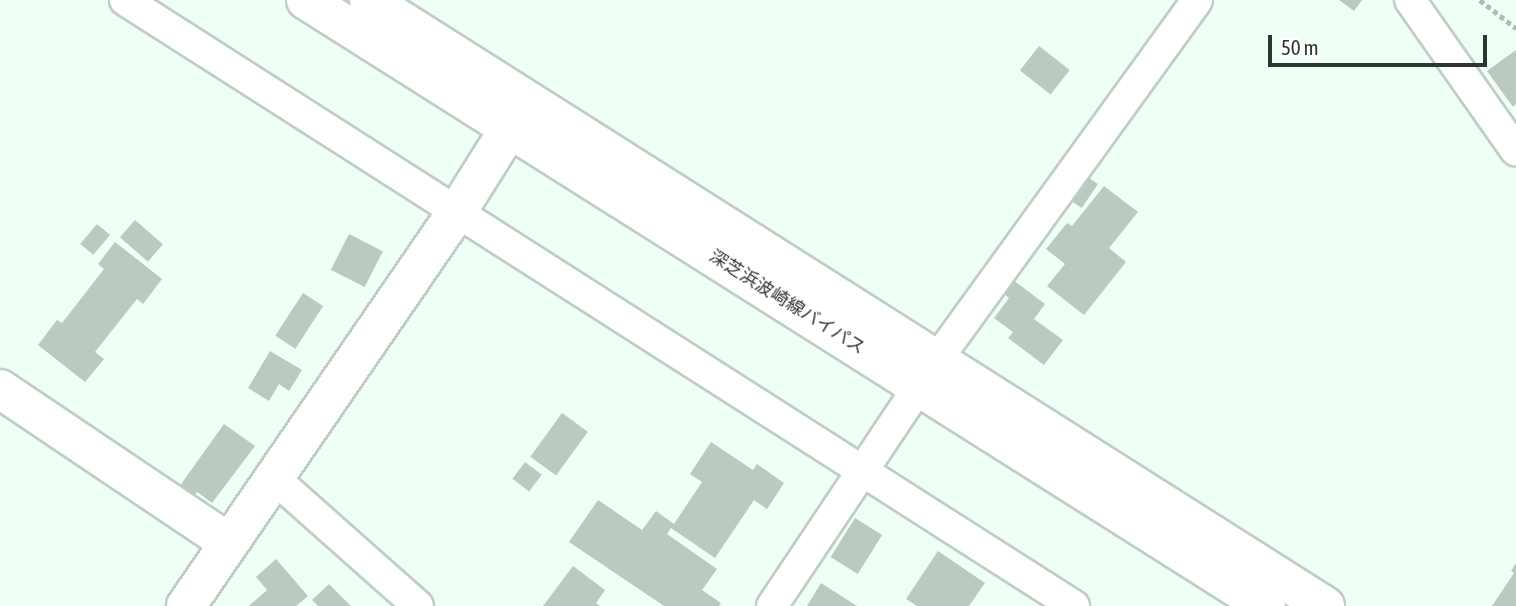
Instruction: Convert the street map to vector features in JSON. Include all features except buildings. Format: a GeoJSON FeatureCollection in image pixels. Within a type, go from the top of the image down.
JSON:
{"type":"FeatureCollection","features":[{"type":"Feature","properties":{"kind":"main road","name":"深芝浜波崎線バイパス"},"geometry":{"type":"LineString","coordinates":[[306,0],[509,129],[1325,606]]}},
{"type":"Feature","properties":{"kind":"main road","name":"深芝浜波崎線バイパス"},"geometry":{"type":"LineString","coordinates":[[369,0],[928,373],[1266,606]]}},
{"type":"Feature","properties":{"kind":"main road"},"geometry":{"type":"LineString","coordinates":[[186,606],[457,212],[509,129]]}},
{"type":"Feature","properties":{"kind":"main road"},"geometry":{"type":"LineString","coordinates":[[0,389],[229,543]]}},
{"type":"Feature","properties":{"kind":"street"},"geometry":{"type":"LineString","coordinates":[[125,0],[1074,606]]}},
{"type":"Feature","properties":{"kind":"street"},"geometry":{"type":"LineString","coordinates":[[772,606],[859,470],[1197,0]]}},
{"type":"Feature","properties":{"kind":"street"},"geometry":{"type":"LineString","coordinates":[[1410,0],[1516,151]]}},
{"type":"Feature","properties":{"kind":"street"},"geometry":{"type":"LineString","coordinates":[[275,479],[418,606]]}},
{"type":"Feature","properties":{"kind":"path"},"geometry":{"type":"LineString","coordinates":[[1480,0],[1516,28]]}}]}
